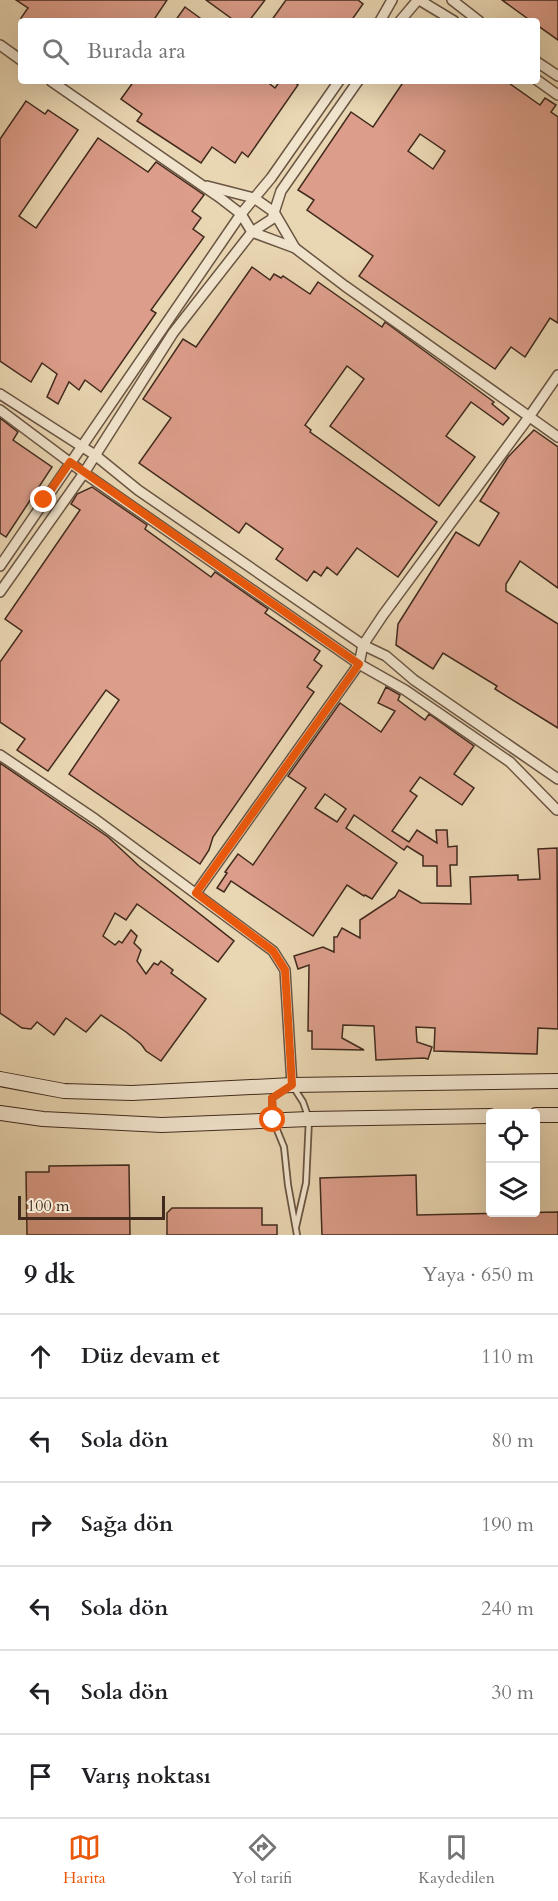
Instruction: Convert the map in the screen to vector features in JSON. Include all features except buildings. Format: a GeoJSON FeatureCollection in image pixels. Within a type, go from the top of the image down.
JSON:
{"type":"FeatureCollection","features":[{"type":"Feature","properties":{"kind":"street"},"geometry":{"type":"LineString","coordinates":[[382,18],[392,0]]}},
{"type":"Feature","properties":{"kind":"street"},"geometry":{"type":"LineString","coordinates":[[452,0],[475,18]]}},
{"type":"Feature","properties":{"kind":"street"},"geometry":{"type":"LineString","coordinates":[[403,18],[417,1],[448,18]]}},
{"type":"Feature","properties":{"kind":"street"},"geometry":{"type":"LineString","coordinates":[[0,45],[18,58]]}},
{"type":"Feature","properties":{"kind":"street"},"geometry":{"type":"LineString","coordinates":[[540,64],[558,76]]}},
{"type":"Feature","properties":{"kind":"street"},"geometry":{"type":"LineString","coordinates":[[540,82],[558,94]]}},
{"type":"Feature","properties":{"kind":"street"},"geometry":{"type":"LineString","coordinates":[[55,84],[241,214],[252,232],[296,248],[345,286],[558,437]]}},
{"type":"Feature","properties":{"kind":"street"},"geometry":{"type":"LineString","coordinates":[[0,566],[241,214],[272,178],[337,84]]}},
{"type":"Feature","properties":{"kind":"street"},"geometry":{"type":"LineString","coordinates":[[0,591],[84,472],[173,333],[252,232],[272,219],[281,191],[356,84]]}},
{"type":"Feature","properties":{"kind":"street"},"geometry":{"type":"LineString","coordinates":[[320,109],[332,118]]}},
{"type":"Feature","properties":{"kind":"street"},"geometry":{"type":"LineString","coordinates":[[200,184],[254,198],[274,212],[296,248]]}},
{"type":"Feature","properties":{"kind":"street"},"geometry":{"type":"LineString","coordinates":[[196,893],[359,664],[363,645],[382,615],[558,375]]}},
{"type":"Feature","properties":{"kind":"street"},"geometry":{"type":"LineString","coordinates":[[0,394],[82,446],[138,490],[363,645],[386,656],[414,680],[558,779]]}},
{"type":"Feature","properties":{"kind":"street"},"geometry":{"type":"LineString","coordinates":[[0,410],[84,472],[359,664],[405,690],[510,762],[558,810]]}},
{"type":"Feature","properties":{"kind":"street"},"geometry":{"type":"LineString","coordinates":[[0,755],[95,819],[273,951],[285,970],[292,1085]]}},
{"type":"Feature","properties":{"kind":"street"},"geometry":{"type":"LineString","coordinates":[[558,801],[558,810]]}},
{"type":"Feature","properties":{"kind":"street"},"geometry":{"type":"LineString","coordinates":[[0,1079],[64,1091],[132,1093],[292,1085],[558,1081]]}},
{"type":"Feature","properties":{"kind":"street"},"geometry":{"type":"LineString","coordinates":[[0,1113],[43,1119],[162,1125],[309,1119],[486,1116]]}},
{"type":"Feature","properties":{"kind":"street"},"geometry":{"type":"LineString","coordinates":[[540,1115],[558,1115]]}},
{"type":"Feature","properties":{"kind":"lane"},"geometry":{"type":"LineString","coordinates":[[296,1227],[306,1183],[309,1119],[303,1101],[292,1085],[272,1098],[273,1120],[284,1147],[297,1235]]}},
{"type":"Feature","properties":{"kind":"route"},"geometry":{"type":"LineString","coordinates":[[44,500],[70,462],[359,664],[196,893],[273,951],[285,970],[292,1085],[272,1098],[273,1120]]}}]}
